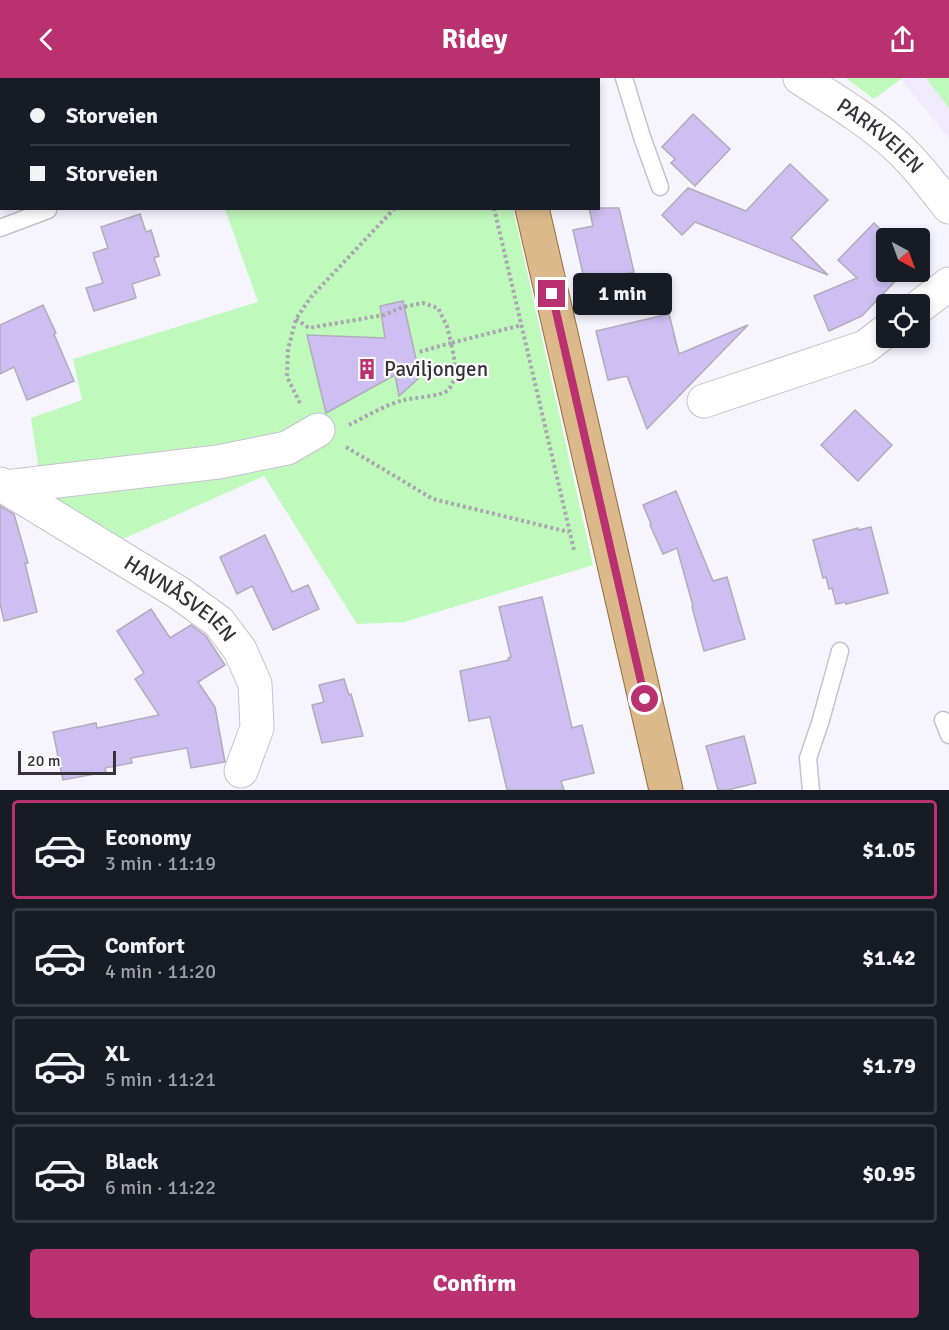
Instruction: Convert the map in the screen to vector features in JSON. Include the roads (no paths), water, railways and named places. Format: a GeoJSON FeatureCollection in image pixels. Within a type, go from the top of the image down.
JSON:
{"type":"FeatureCollection","features":[{"type":"Feature","properties":{"kind":"main road"},"geometry":{"type":"LineString","coordinates":[[532,210],[666,790]]}},
{"type":"Feature","properties":{"kind":"street","name":"PARKVEIEN"},"geometry":{"type":"LineString","coordinates":[[800,78],[843,105],[892,142],[928,179],[949,207]]}},
{"type":"Feature","properties":{"kind":"street"},"geometry":{"type":"LineString","coordinates":[[930,298],[949,284]]}},
{"type":"Feature","properties":{"kind":"street"},"geometry":{"type":"LineString","coordinates":[[704,401],[865,347],[876,339]]}},
{"type":"Feature","properties":{"kind":"street","name":"HAVNÅSVEIEN"},"geometry":{"type":"LineString","coordinates":[[3,485],[218,462],[286,448],[325,435]]}},
{"type":"Feature","properties":{"kind":"street","name":"HAVNÅSVEIEN"},"geometry":{"type":"LineString","coordinates":[[3,485],[179,593],[219,622],[240,650],[255,684],[257,728],[241,771]]}},
{"type":"Feature","properties":{"kind":"lane"},"geometry":{"type":"LineString","coordinates":[[624,78],[660,187]]}},
{"type":"Feature","properties":{"kind":"lane"},"geometry":{"type":"LineString","coordinates":[[0,228],[48,210]]}},
{"type":"Feature","properties":{"kind":"lane"},"geometry":{"type":"LineString","coordinates":[[811,790],[808,758],[840,651]]}},
{"type":"Feature","properties":{"kind":"place","name":"Paviljongen"},"geometry":{"type":"Point","coordinates":[367,369]}}]}
